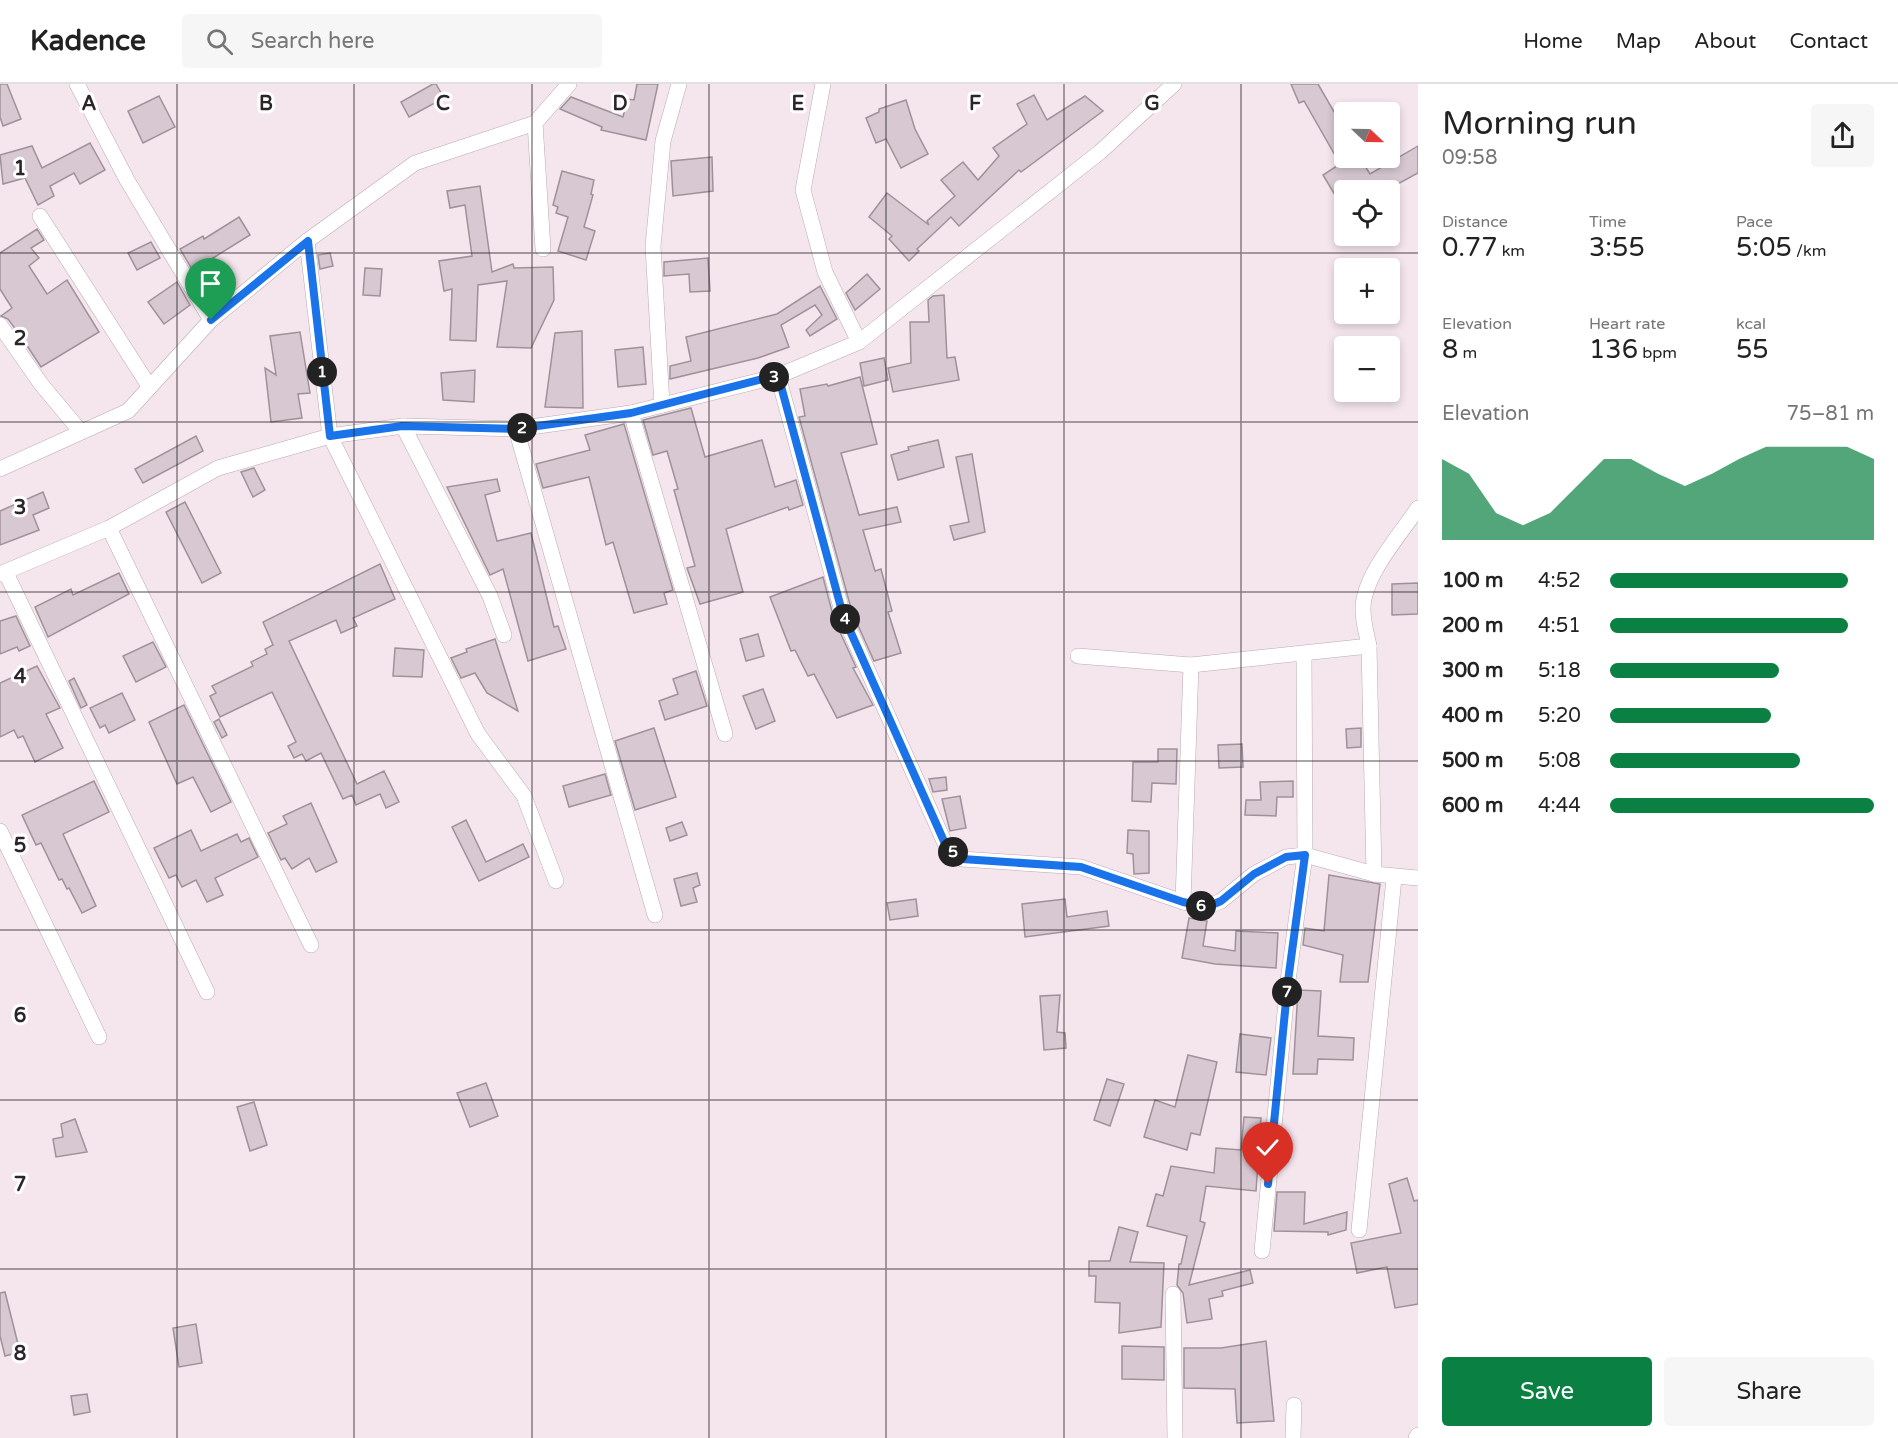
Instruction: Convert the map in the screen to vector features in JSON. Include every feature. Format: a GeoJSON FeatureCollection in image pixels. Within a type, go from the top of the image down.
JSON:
{"type":"FeatureCollection","features":[{"type":"Feature","properties":{"kind":"street"},"geometry":{"type":"LineString","coordinates":[[77,84],[127,180],[211,320]]}},
{"type":"Feature","properties":{"kind":"street"},"geometry":{"type":"LineString","coordinates":[[0,469],[128,411],[211,320],[308,241],[416,163],[535,123],[569,84]]}},
{"type":"Feature","properties":{"kind":"street"},"geometry":{"type":"LineString","coordinates":[[662,405],[652,246],[663,141],[679,84]]}},
{"type":"Feature","properties":{"kind":"street"},"geometry":{"type":"LineString","coordinates":[[823,84],[803,190],[825,272],[859,342]]}},
{"type":"Feature","properties":{"kind":"street"},"geometry":{"type":"LineString","coordinates":[[207,992],[3,574],[109,528],[218,468],[330,436],[402,426],[516,429],[631,413],[778,375],[859,342],[1100,152],[1174,84]]}},
{"type":"Feature","properties":{"kind":"street"},"geometry":{"type":"LineString","coordinates":[[535,123],[543,249]]}},
{"type":"Feature","properties":{"kind":"street"},"geometry":{"type":"LineString","coordinates":[[40,216],[149,386]]}},
{"type":"Feature","properties":{"kind":"street"},"geometry":{"type":"LineString","coordinates":[[308,241],[330,436],[478,734],[524,796],[556,882]]}},
{"type":"Feature","properties":{"kind":"street"},"geometry":{"type":"LineString","coordinates":[[0,326],[40,384],[81,432]]}},
{"type":"Feature","properties":{"kind":"street"},"geometry":{"type":"LineString","coordinates":[[778,375],[843,615],[947,848],[962,859],[1081,867],[1183,902],[1207,907],[1221,901],[1254,874],[1286,857],[1305,855],[1374,874],[1394,878],[1418,878]]}},
{"type":"Feature","properties":{"kind":"street"},"geometry":{"type":"LineString","coordinates":[[631,413],[725,734]]}},
{"type":"Feature","properties":{"kind":"street"},"geometry":{"type":"LineString","coordinates":[[402,426],[490,596],[504,636]]}},
{"type":"Feature","properties":{"kind":"street"},"geometry":{"type":"LineString","coordinates":[[516,429],[655,915]]}},
{"type":"Feature","properties":{"kind":"street"},"geometry":{"type":"LineString","coordinates":[[1374,874],[1370,646],[1363,610],[1365,592],[1371,578],[1418,508]]}},
{"type":"Feature","properties":{"kind":"street"},"geometry":{"type":"LineString","coordinates":[[109,528],[311,945]]}},
{"type":"Feature","properties":{"kind":"street"},"geometry":{"type":"LineString","coordinates":[[1078,656],[1191,664],[1370,646]]}},
{"type":"Feature","properties":{"kind":"street"},"geometry":{"type":"LineString","coordinates":[[1262,1251],[1288,981],[1305,855],[1304,654]]}},
{"type":"Feature","properties":{"kind":"street"},"geometry":{"type":"LineString","coordinates":[[1183,902],[1191,664]]}},
{"type":"Feature","properties":{"kind":"street"},"geometry":{"type":"LineString","coordinates":[[0,831],[99,1037]]}},
{"type":"Feature","properties":{"kind":"street"},"geometry":{"type":"LineString","coordinates":[[1359,1230],[1394,878]]}},
{"type":"Feature","properties":{"kind":"street"},"geometry":{"type":"LineString","coordinates":[[1173,1294],[1175,1438]]}},
{"type":"Feature","properties":{"kind":"street"},"geometry":{"type":"LineString","coordinates":[[1293,1438],[1294,1405]]}},
{"type":"Feature","properties":{"kind":"building"},"geometry":{"type":"Polygon","coordinates":[[[0,84],[7,84],[21,119],[3,126],[0,117],[0,84]]]}},
{"type":"Feature","properties":{"kind":"building"},"geometry":{"type":"Polygon","coordinates":[[[436,84],[444,98],[409,117],[401,102],[436,84]]]}},
{"type":"Feature","properties":{"kind":"building"},"geometry":{"type":"Polygon","coordinates":[[[637,84],[658,84],[646,140],[601,130],[602,127],[560,109],[571,97],[623,117],[627,99],[634,100],[637,84]]]}},
{"type":"Feature","properties":{"kind":"building"},"geometry":{"type":"Polygon","coordinates":[[[1291,84],[1318,84],[1334,112],[1334,154],[1304,101],[1299,103],[1291,84]]]}},
{"type":"Feature","properties":{"kind":"building"},"geometry":{"type":"Polygon","coordinates":[[[1034,95],[1047,120],[1085,96],[1103,111],[1021,172],[1019,170],[959,226],[951,217],[917,249],[919,251],[909,261],[889,239],[892,236],[869,217],[887,193],[929,225],[927,221],[955,196],[941,180],[963,162],[978,180],[999,156],[993,148],[1027,124],[1017,104],[1034,95]]]}},
{"type":"Feature","properties":{"kind":"building"},"geometry":{"type":"Polygon","coordinates":[[[159,96],[175,127],[143,143],[128,111],[159,96]]]}},
{"type":"Feature","properties":{"kind":"building"},"geometry":{"type":"Polygon","coordinates":[[[906,100],[915,129],[928,154],[901,168],[886,139],[876,143],[866,118],[879,112],[879,109],[906,100]]]}},
{"type":"Feature","properties":{"kind":"building"},"geometry":{"type":"Polygon","coordinates":[[[90,143],[105,170],[80,184],[74,173],[50,186],[54,196],[38,205],[25,178],[3,184],[0,155],[32,146],[42,168],[90,143]]]}},
{"type":"Feature","properties":{"kind":"building"},"geometry":{"type":"Polygon","coordinates":[[[1418,146],[1418,173],[1400,183],[1400,180],[1334,180],[1334,193],[1323,175],[1334,168],[1366,168],[1370,174],[1380,168],[1400,168],[1400,156],[1418,146]]]}},
{"type":"Feature","properties":{"kind":"building"},"geometry":{"type":"Polygon","coordinates":[[[712,157],[713,191],[673,196],[671,161],[712,157]]]}},
{"type":"Feature","properties":{"kind":"building"},"geometry":{"type":"Polygon","coordinates":[[[562,171],[594,180],[591,194],[593,195],[584,227],[595,231],[586,260],[558,251],[568,217],[556,213],[558,207],[553,205],[562,171]]]}},
{"type":"Feature","properties":{"kind":"building"},"geometry":{"type":"Polygon","coordinates":[[[480,186],[492,272],[513,264],[514,268],[553,267],[554,300],[531,348],[497,347],[507,281],[478,285],[476,341],[450,340],[452,289],[444,291],[439,261],[472,256],[465,205],[450,208],[447,191],[480,186]]]}},
{"type":"Feature","properties":{"kind":"building"},"geometry":{"type":"Polygon","coordinates":[[[239,217],[250,235],[213,258],[230,279],[208,296],[180,249],[203,236],[204,239],[239,217]]]}},
{"type":"Feature","properties":{"kind":"building"},"geometry":{"type":"Polygon","coordinates":[[[37,229],[44,240],[31,248],[39,258],[29,266],[47,294],[67,280],[99,332],[41,367],[8,319],[1,316],[12,308],[0,289],[0,253],[37,229]]]}},
{"type":"Feature","properties":{"kind":"building"},"geometry":{"type":"Polygon","coordinates":[[[151,242],[160,258],[137,270],[128,253],[151,242]]]}},
{"type":"Feature","properties":{"kind":"building"},"geometry":{"type":"Polygon","coordinates":[[[330,253],[333,266],[320,269],[318,255],[330,253]]]}},
{"type":"Feature","properties":{"kind":"building"},"geometry":{"type":"Polygon","coordinates":[[[708,258],[710,291],[690,292],[689,274],[664,276],[664,262],[708,258]]]}},
{"type":"Feature","properties":{"kind":"building"},"geometry":{"type":"Polygon","coordinates":[[[365,268],[382,269],[380,296],[363,295],[365,268]]]}},
{"type":"Feature","properties":{"kind":"building"},"geometry":{"type":"Polygon","coordinates":[[[867,274],[880,289],[855,310],[846,293],[867,274]]]}},
{"type":"Feature","properties":{"kind":"building"},"geometry":{"type":"Polygon","coordinates":[[[177,282],[190,305],[164,324],[148,302],[177,282]]]}},
{"type":"Feature","properties":{"kind":"building"},"geometry":{"type":"Polygon","coordinates":[[[820,286],[837,319],[810,336],[806,330],[822,315],[815,305],[781,325],[789,347],[758,358],[670,379],[670,366],[691,361],[686,337],[777,314],[820,286]]]}},
{"type":"Feature","properties":{"kind":"building"},"geometry":{"type":"Polygon","coordinates":[[[944,295],[947,358],[955,357],[959,380],[893,392],[888,368],[911,363],[910,322],[929,322],[928,300],[933,296],[944,295]]]}},
{"type":"Feature","properties":{"kind":"building"},"geometry":{"type":"Polygon","coordinates":[[[582,331],[583,408],[545,407],[555,333],[582,331]]]}},
{"type":"Feature","properties":{"kind":"building"},"geometry":{"type":"Polygon","coordinates":[[[300,332],[310,393],[298,394],[302,418],[271,422],[265,368],[276,375],[270,336],[300,332]]]}},
{"type":"Feature","properties":{"kind":"building"},"geometry":{"type":"Polygon","coordinates":[[[643,347],[646,384],[618,387],[615,350],[643,347]]]}},
{"type":"Feature","properties":{"kind":"building"},"geometry":{"type":"Polygon","coordinates":[[[884,358],[888,380],[864,386],[860,363],[884,358]]]}},
{"type":"Feature","properties":{"kind":"building"},"geometry":{"type":"Polygon","coordinates":[[[475,370],[474,402],[443,400],[441,373],[475,370]]]}},
{"type":"Feature","properties":{"kind":"building"},"geometry":{"type":"Polygon","coordinates":[[[860,377],[877,444],[841,453],[859,515],[897,507],[901,522],[863,530],[875,571],[881,569],[892,611],[888,612],[901,653],[874,661],[852,612],[799,417],[805,416],[800,389],[827,384],[828,386],[860,377]]]}},
{"type":"Feature","properties":{"kind":"building"},"geometry":{"type":"Polygon","coordinates":[[[691,408],[705,457],[762,440],[775,487],[796,480],[803,505],[789,510],[788,507],[726,529],[743,592],[700,604],[687,568],[695,566],[674,490],[678,489],[667,451],[653,455],[643,420],[691,408]]]}},
{"type":"Feature","properties":{"kind":"building"},"geometry":{"type":"Polygon","coordinates":[[[624,424],[673,590],[664,593],[667,604],[634,613],[613,542],[606,545],[589,477],[543,488],[536,464],[590,450],[585,435],[624,424]]]}},
{"type":"Feature","properties":{"kind":"building"},"geometry":{"type":"Polygon","coordinates":[[[196,436],[203,451],[143,483],[135,469],[196,436]]]}},
{"type":"Feature","properties":{"kind":"building"},"geometry":{"type":"Polygon","coordinates":[[[938,440],[944,467],[898,480],[891,455],[909,450],[908,447],[938,440]]]}},
{"type":"Feature","properties":{"kind":"building"},"geometry":{"type":"Polygon","coordinates":[[[972,454],[985,532],[954,540],[950,526],[969,522],[956,457],[972,454]]]}},
{"type":"Feature","properties":{"kind":"building"},"geometry":{"type":"Polygon","coordinates":[[[254,468],[265,490],[253,497],[241,472],[254,468]]]}},
{"type":"Feature","properties":{"kind":"building"},"geometry":{"type":"Polygon","coordinates":[[[497,479],[500,491],[485,495],[497,541],[531,533],[554,627],[558,626],[566,649],[528,661],[503,569],[490,575],[447,487],[497,479]]]}},
{"type":"Feature","properties":{"kind":"building"},"geometry":{"type":"Polygon","coordinates":[[[43,492],[49,508],[33,515],[39,530],[0,545],[0,511],[43,492]]]}},
{"type":"Feature","properties":{"kind":"building"},"geometry":{"type":"Polygon","coordinates":[[[185,502],[221,573],[202,583],[166,512],[185,502]]]}},
{"type":"Feature","properties":{"kind":"building"},"geometry":{"type":"Polygon","coordinates":[[[380,564],[395,599],[353,618],[357,626],[341,633],[336,620],[289,641],[357,784],[384,771],[399,802],[386,808],[380,794],[356,805],[352,795],[343,799],[321,753],[306,761],[302,754],[294,758],[288,746],[296,742],[272,692],[220,717],[210,696],[216,693],[212,686],[253,666],[251,662],[267,654],[265,649],[273,645],[263,622],[380,564]]]}},
{"type":"Feature","properties":{"kind":"building"},"geometry":{"type":"Polygon","coordinates":[[[119,573],[129,594],[48,637],[35,607],[71,589],[73,595],[119,573]]]}},
{"type":"Feature","properties":{"kind":"building"},"geometry":{"type":"Polygon","coordinates":[[[823,577],[834,619],[856,667],[853,668],[873,705],[837,718],[814,674],[808,676],[795,650],[791,651],[770,597],[823,577]]]}},
{"type":"Feature","properties":{"kind":"building"},"geometry":{"type":"Polygon","coordinates":[[[1418,583],[1418,614],[1392,615],[1392,584],[1418,583]]]}},
{"type":"Feature","properties":{"kind":"building"},"geometry":{"type":"Polygon","coordinates":[[[16,616],[30,646],[19,651],[17,647],[0,654],[0,621],[16,616]]]}},
{"type":"Feature","properties":{"kind":"building"},"geometry":{"type":"Polygon","coordinates":[[[758,634],[764,656],[746,661],[740,639],[758,634]]]}},
{"type":"Feature","properties":{"kind":"building"},"geometry":{"type":"Polygon","coordinates":[[[495,639],[518,711],[487,693],[475,673],[461,678],[451,658],[467,652],[466,649],[495,639]]]}},
{"type":"Feature","properties":{"kind":"building"},"geometry":{"type":"Polygon","coordinates":[[[153,642],[166,667],[136,682],[123,656],[153,642]]]}},
{"type":"Feature","properties":{"kind":"building"},"geometry":{"type":"Polygon","coordinates":[[[395,648],[424,650],[422,677],[393,676],[395,648]]]}},
{"type":"Feature","properties":{"kind":"building"},"geometry":{"type":"Polygon","coordinates":[[[37,666],[60,708],[46,714],[63,748],[35,762],[23,736],[18,738],[14,730],[0,737],[0,683],[37,666]]]}},
{"type":"Feature","properties":{"kind":"building"},"geometry":{"type":"Polygon","coordinates":[[[696,671],[707,706],[665,720],[659,701],[678,694],[673,679],[696,671]]]}},
{"type":"Feature","properties":{"kind":"building"},"geometry":{"type":"Polygon","coordinates":[[[74,678],[87,705],[81,708],[69,681],[74,678]]]}},
{"type":"Feature","properties":{"kind":"building"},"geometry":{"type":"Polygon","coordinates":[[[763,689],[775,721],[756,729],[743,696],[763,689]]]}},
{"type":"Feature","properties":{"kind":"building"},"geometry":{"type":"Polygon","coordinates":[[[122,693],[135,720],[109,733],[105,725],[100,728],[90,708],[122,693]]]}},
{"type":"Feature","properties":{"kind":"building"},"geometry":{"type":"Polygon","coordinates":[[[184,705],[231,802],[211,812],[193,777],[177,784],[149,722],[184,705]]]}},
{"type":"Feature","properties":{"kind":"building"},"geometry":{"type":"Polygon","coordinates":[[[219,719],[227,735],[222,738],[214,722],[219,719]]]}},
{"type":"Feature","properties":{"kind":"building"},"geometry":{"type":"Polygon","coordinates":[[[654,728],[676,797],[635,810],[615,741],[654,728]]]}},
{"type":"Feature","properties":{"kind":"building"},"geometry":{"type":"Polygon","coordinates":[[[1361,728],[1361,747],[1347,748],[1346,729],[1361,728]]]}},
{"type":"Feature","properties":{"kind":"building"},"geometry":{"type":"Polygon","coordinates":[[[1242,744],[1243,767],[1219,768],[1218,745],[1242,744]]]}},
{"type":"Feature","properties":{"kind":"building"},"geometry":{"type":"Polygon","coordinates":[[[1158,749],[1177,749],[1176,784],[1152,783],[1151,802],[1132,801],[1133,762],[1158,762],[1158,749]]]}},
{"type":"Feature","properties":{"kind":"building"},"geometry":{"type":"Polygon","coordinates":[[[605,774],[611,795],[569,807],[563,786],[605,774]]]}},
{"type":"Feature","properties":{"kind":"building"},"geometry":{"type":"Polygon","coordinates":[[[946,777],[947,790],[933,792],[929,779],[946,777]]]}},
{"type":"Feature","properties":{"kind":"building"},"geometry":{"type":"Polygon","coordinates":[[[94,781],[109,812],[63,834],[96,906],[82,913],[69,888],[67,889],[62,879],[59,880],[41,843],[36,845],[22,815],[94,781]]]}},
{"type":"Feature","properties":{"kind":"building"},"geometry":{"type":"Polygon","coordinates":[[[1293,781],[1293,797],[1277,797],[1276,816],[1245,815],[1246,800],[1261,800],[1260,782],[1293,781]]]}},
{"type":"Feature","properties":{"kind":"building"},"geometry":{"type":"Polygon","coordinates":[[[960,796],[966,828],[950,831],[942,799],[960,796]]]}},
{"type":"Feature","properties":{"kind":"building"},"geometry":{"type":"Polygon","coordinates":[[[311,803],[337,862],[316,872],[309,858],[292,869],[285,858],[281,860],[268,833],[287,824],[283,816],[311,803]]]}},
{"type":"Feature","properties":{"kind":"building"},"geometry":{"type":"Polygon","coordinates":[[[466,820],[486,862],[523,844],[529,857],[479,881],[452,827],[466,820]]]}},
{"type":"Feature","properties":{"kind":"building"},"geometry":{"type":"Polygon","coordinates":[[[682,822],[687,835],[670,841],[666,828],[682,822]]]}},
{"type":"Feature","properties":{"kind":"building"},"geometry":{"type":"Polygon","coordinates":[[[191,830],[201,851],[237,834],[241,842],[249,838],[258,857],[215,878],[223,895],[207,902],[196,880],[182,887],[176,875],[169,878],[154,848],[191,830]]]}},
{"type":"Feature","properties":{"kind":"building"},"geometry":{"type":"Polygon","coordinates":[[[1128,830],[1149,831],[1149,873],[1134,874],[1133,854],[1127,853],[1128,830]]]}},
{"type":"Feature","properties":{"kind":"building"},"geometry":{"type":"Polygon","coordinates":[[[697,873],[700,885],[693,888],[697,902],[681,906],[674,879],[697,873]]]}},
{"type":"Feature","properties":{"kind":"building"},"geometry":{"type":"Polygon","coordinates":[[[1329,875],[1380,884],[1368,982],[1340,982],[1343,955],[1303,945],[1305,928],[1324,931],[1329,875]]]}},
{"type":"Feature","properties":{"kind":"building"},"geometry":{"type":"Polygon","coordinates":[[[916,899],[918,916],[890,920],[887,903],[916,899]]]}},
{"type":"Feature","properties":{"kind":"building"},"geometry":{"type":"Polygon","coordinates":[[[1065,899],[1067,917],[1107,911],[1109,926],[1025,937],[1022,904],[1065,899]]]}},
{"type":"Feature","properties":{"kind":"building"},"geometry":{"type":"Polygon","coordinates":[[[1189,918],[1207,921],[1203,946],[1235,951],[1236,931],[1278,933],[1276,968],[1215,964],[1182,958],[1189,918]]]}},
{"type":"Feature","properties":{"kind":"building"},"geometry":{"type":"Polygon","coordinates":[[[1298,990],[1321,991],[1318,1036],[1354,1038],[1353,1060],[1318,1059],[1317,1074],[1293,1074],[1298,990]]]}},
{"type":"Feature","properties":{"kind":"building"},"geometry":{"type":"Polygon","coordinates":[[[1060,995],[1057,1032],[1065,1033],[1066,1048],[1044,1050],[1040,996],[1060,995]]]}},
{"type":"Feature","properties":{"kind":"building"},"geometry":{"type":"Polygon","coordinates":[[[1240,1034],[1271,1038],[1266,1075],[1236,1072],[1240,1034]]]}},
{"type":"Feature","properties":{"kind":"building"},"geometry":{"type":"Polygon","coordinates":[[[1188,1055],[1217,1062],[1200,1135],[1191,1133],[1187,1150],[1144,1137],[1155,1100],[1175,1107],[1188,1055]]]}},
{"type":"Feature","properties":{"kind":"building"},"geometry":{"type":"Polygon","coordinates":[[[1107,1079],[1124,1084],[1110,1126],[1094,1120],[1107,1079]]]}},
{"type":"Feature","properties":{"kind":"building"},"geometry":{"type":"Polygon","coordinates":[[[486,1083],[498,1116],[470,1127],[457,1093],[486,1083]]]}},
{"type":"Feature","properties":{"kind":"building"},"geometry":{"type":"Polygon","coordinates":[[[254,1102],[267,1145],[250,1151],[237,1107],[254,1102]]]}},
{"type":"Feature","properties":{"kind":"building"},"geometry":{"type":"Polygon","coordinates":[[[1244,1117],[1261,1118],[1256,1191],[1206,1186],[1200,1221],[1205,1223],[1189,1285],[1250,1270],[1253,1283],[1222,1291],[1223,1296],[1209,1299],[1212,1319],[1187,1323],[1183,1293],[1177,1285],[1179,1264],[1181,1264],[1187,1236],[1147,1226],[1156,1194],[1163,1196],[1171,1166],[1214,1173],[1216,1148],[1241,1150],[1244,1117]]]}},
{"type":"Feature","properties":{"kind":"building"},"geometry":{"type":"Polygon","coordinates":[[[75,1119],[87,1152],[56,1157],[53,1139],[63,1137],[61,1124],[75,1119]]]}},
{"type":"Feature","properties":{"kind":"building"},"geometry":{"type":"Polygon","coordinates":[[[1407,1178],[1414,1201],[1418,1200],[1418,1304],[1395,1308],[1387,1267],[1357,1273],[1351,1243],[1401,1233],[1389,1184],[1407,1178]]]}},
{"type":"Feature","properties":{"kind":"building"},"geometry":{"type":"Polygon","coordinates":[[[1277,1192],[1305,1192],[1304,1224],[1347,1212],[1346,1230],[1328,1235],[1328,1232],[1274,1231],[1277,1192]]]}},
{"type":"Feature","properties":{"kind":"building"},"geometry":{"type":"Polygon","coordinates":[[[1119,1227],[1138,1232],[1130,1262],[1164,1263],[1161,1327],[1119,1333],[1120,1303],[1095,1302],[1096,1276],[1089,1276],[1089,1261],[1110,1261],[1119,1227]]]}},
{"type":"Feature","properties":{"kind":"building"},"geometry":{"type":"Polygon","coordinates":[[[5,1292],[20,1352],[5,1356],[0,1336],[0,1293],[5,1292]]]}},
{"type":"Feature","properties":{"kind":"building"},"geometry":{"type":"Polygon","coordinates":[[[196,1324],[202,1363],[179,1367],[173,1328],[196,1324]]]}},
{"type":"Feature","properties":{"kind":"building"},"geometry":{"type":"Polygon","coordinates":[[[1266,1341],[1274,1421],[1237,1423],[1235,1389],[1184,1388],[1184,1348],[1221,1348],[1266,1341]]]}},
{"type":"Feature","properties":{"kind":"building"},"geometry":{"type":"Polygon","coordinates":[[[1122,1346],[1164,1347],[1164,1380],[1122,1379],[1122,1346]]]}},
{"type":"Feature","properties":{"kind":"building"},"geometry":{"type":"Polygon","coordinates":[[[87,1394],[90,1412],[74,1415],[71,1396],[87,1394]]]}},
{"type":"Feature","properties":{"kind":"route"},"geometry":{"type":"LineString","coordinates":[[211,320],[308,241],[330,436],[402,426],[516,429],[631,413],[778,375],[843,615],[947,848],[962,859],[1081,867],[1183,902],[1207,907],[1221,901],[1254,874],[1286,857],[1305,855],[1288,981],[1268,1184]]}}]}
